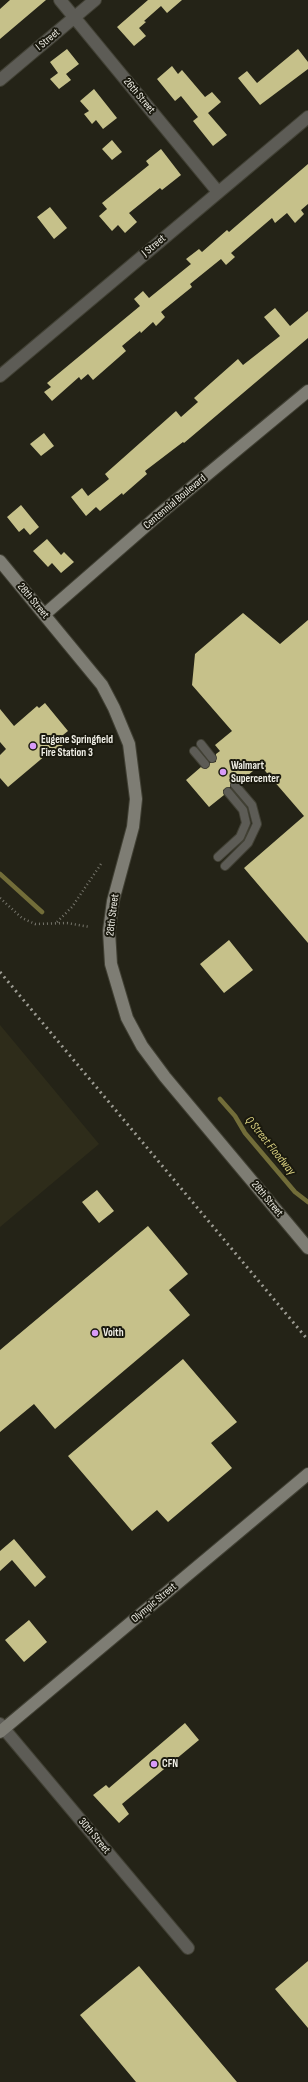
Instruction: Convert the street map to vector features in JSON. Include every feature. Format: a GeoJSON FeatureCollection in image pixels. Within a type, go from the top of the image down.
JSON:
{"type":"FeatureCollection","features":[{"type":"Feature","properties":{"kind":"main road","name":"Centennial Boulevard"},"geometry":{"type":"LineString","coordinates":[[45,614],[162,512],[308,391]]}},
{"type":"Feature","properties":{"kind":"main road","name":"28th Street"},"geometry":{"type":"LineString","coordinates":[[0,561],[102,685],[114,708],[129,744],[136,799],[133,827],[113,901],[109,931],[111,964],[127,1018],[142,1046],[165,1077],[308,1248]]}},
{"type":"Feature","properties":{"kind":"main road","name":"Olympic Street"},"geometry":{"type":"LineString","coordinates":[[1,1728],[308,1474]]}},
{"type":"Feature","properties":{"kind":"street","name":"26th Street"},"geometry":{"type":"LineString","coordinates":[[60,0],[218,192]]}},
{"type":"Feature","properties":{"kind":"street","name":"I Street"},"geometry":{"type":"LineString","coordinates":[[0,80],[95,0]]}},
{"type":"Feature","properties":{"kind":"street","name":"J Street"},"geometry":{"type":"LineString","coordinates":[[0,376],[308,117]]}},
{"type":"Feature","properties":{"kind":"street","name":"30th Street"},"geometry":{"type":"LineString","coordinates":[[1,1728],[188,1948]]}},
{"type":"Feature","properties":{"kind":"lane"},"geometry":{"type":"LineString","coordinates":[[201,744],[212,758]]}},
{"type":"Feature","properties":{"kind":"lane"},"geometry":{"type":"LineString","coordinates":[[194,751],[205,764]]}},
{"type":"Feature","properties":{"kind":"lane"},"geometry":{"type":"LineString","coordinates":[[225,866],[248,843],[257,824],[252,805],[235,785]]}},
{"type":"Feature","properties":{"kind":"lane"},"geometry":{"type":"LineString","coordinates":[[218,857],[240,837],[246,824],[243,810],[228,792]]}},
{"type":"Feature","properties":{"kind":"path"},"geometry":{"type":"LineString","coordinates":[[56,923],[72,907],[101,864]]}},
{"type":"Feature","properties":{"kind":"path"},"geometry":{"type":"LineString","coordinates":[[0,898],[22,918],[35,924],[56,923],[90,927]]}},
{"type":"Feature","properties":{"kind":"shaded area"},"geometry":{"type":"Polygon","coordinates":[[[0,1025],[99,1144],[0,1227],[0,1025]]]}},
{"type":"Feature","properties":{"kind":"building"},"geometry":{"type":"Polygon","coordinates":[[[10,0],[46,0],[0,39],[0,9],[10,0]]]}},
{"type":"Feature","properties":{"kind":"building"},"geometry":{"type":"Polygon","coordinates":[[[148,0],[182,0],[167,13],[161,6],[144,21],[146,22],[139,28],[146,36],[134,46],[117,27],[148,0]]]}},
{"type":"Feature","properties":{"kind":"building"},"geometry":{"type":"Polygon","coordinates":[[[67,49],[79,64],[66,74],[71,80],[59,89],[50,79],[58,73],[50,62],[67,49]]]}},
{"type":"Feature","properties":{"kind":"building"},"geometry":{"type":"Polygon","coordinates":[[[298,49],[308,62],[308,69],[260,105],[238,78],[247,71],[257,83],[298,49]]]}},
{"type":"Feature","properties":{"kind":"building"},"geometry":{"type":"Polygon","coordinates":[[[172,66],[178,74],[182,70],[205,97],[212,92],[221,102],[208,113],[227,135],[213,146],[193,121],[198,117],[181,96],[175,101],[157,79],[172,66]]]}},
{"type":"Feature","properties":{"kind":"building"},"geometry":{"type":"Polygon","coordinates":[[[94,89],[117,118],[103,129],[96,120],[92,124],[84,114],[89,111],[80,101],[94,89]]]}},
{"type":"Feature","properties":{"kind":"building"},"geometry":{"type":"Polygon","coordinates":[[[112,140],[122,152],[112,160],[102,149],[112,140]]]}},
{"type":"Feature","properties":{"kind":"building"},"geometry":{"type":"Polygon","coordinates":[[[161,149],[181,175],[162,190],[160,188],[129,213],[137,222],[125,233],[118,225],[112,231],[99,216],[107,209],[102,203],[149,165],[146,161],[161,149]]]}},
{"type":"Feature","properties":{"kind":"building"},"geometry":{"type":"Polygon","coordinates":[[[308,164],[308,204],[301,210],[304,214],[295,223],[287,213],[275,223],[272,218],[231,253],[235,257],[226,265],[221,259],[190,284],[192,287],[161,312],[165,317],[156,326],[153,322],[141,333],[140,331],[122,346],[126,351],[93,380],[88,374],[81,380],[79,377],[52,401],[44,392],[51,387],[47,383],[140,306],[134,299],[143,291],[149,298],[191,264],[186,259],[199,249],[202,252],[227,230],[229,232],[308,164]]]}},
{"type":"Feature","properties":{"kind":"building"},"geometry":{"type":"Polygon","coordinates":[[[50,207],[67,228],[54,239],[37,217],[50,207]]]}},
{"type":"Feature","properties":{"kind":"building"},"geometry":{"type":"Polygon","coordinates":[[[275,308],[290,326],[308,311],[308,338],[184,443],[183,442],[145,471],[147,474],[123,495],[122,493],[100,511],[96,507],[86,516],[71,497],[82,488],[88,496],[109,479],[105,474],[176,411],[181,417],[198,402],[194,398],[238,359],[243,365],[280,336],[264,317],[275,308]]]}},
{"type":"Feature","properties":{"kind":"building"},"geometry":{"type":"Polygon","coordinates":[[[44,433],[54,446],[41,456],[30,444],[44,433]]]}},
{"type":"Feature","properties":{"kind":"building"},"geometry":{"type":"Polygon","coordinates":[[[21,505],[39,527],[30,535],[24,528],[19,532],[7,517],[21,505]]]}},
{"type":"Feature","properties":{"kind":"building"},"geometry":{"type":"Polygon","coordinates":[[[47,539],[61,555],[64,552],[74,562],[61,573],[52,563],[48,567],[33,551],[47,539]]]}},
{"type":"Feature","properties":{"kind":"building","name":"Walmart Supercenter"},"geometry":{"type":"Polygon","coordinates":[[[243,613],[280,644],[308,620],[308,943],[244,868],[304,816],[260,765],[240,782],[236,780],[232,781],[230,787],[223,790],[224,795],[209,807],[186,780],[201,767],[206,769],[210,763],[216,762],[216,754],[220,751],[215,745],[232,731],[192,685],[195,654],[243,613]]]}},
{"type":"Feature","properties":{"kind":"building","name":"Eugene Springfield Fire Station 3"},"geometry":{"type":"Polygon","coordinates":[[[45,703],[68,731],[63,735],[68,741],[48,757],[46,755],[8,787],[0,778],[0,755],[6,749],[0,742],[0,709],[14,726],[37,706],[39,708],[45,703]]]}},
{"type":"Feature","properties":{"kind":"building"},"geometry":{"type":"Polygon","coordinates":[[[229,940],[253,970],[224,993],[200,964],[229,940]]]}},
{"type":"Feature","properties":{"kind":"building"},"geometry":{"type":"Polygon","coordinates":[[[97,1190],[114,1211],[99,1223],[82,1202],[97,1190]]]}},
{"type":"Feature","properties":{"kind":"building","name":"Voith"},"geometry":{"type":"Polygon","coordinates":[[[148,1226],[188,1274],[169,1290],[190,1315],[55,1429],[34,1404],[0,1432],[0,1350],[148,1226]]]}},
{"type":"Feature","properties":{"kind":"building"},"geometry":{"type":"Polygon","coordinates":[[[183,1359],[237,1422],[211,1443],[232,1468],[168,1522],[157,1510],[132,1531],[68,1456],[183,1359]]]}},
{"type":"Feature","properties":{"kind":"building"},"geometry":{"type":"Polygon","coordinates":[[[14,1539],[46,1577],[35,1587],[12,1560],[0,1571],[0,1551],[14,1539]]]}},
{"type":"Feature","properties":{"kind":"building"},"geometry":{"type":"Polygon","coordinates":[[[29,1620],[47,1642],[24,1662],[5,1640],[29,1620]]]}},
{"type":"Feature","properties":{"kind":"building","name":"CFN"},"geometry":{"type":"Polygon","coordinates":[[[185,1723],[199,1740],[122,1804],[129,1814],[119,1823],[93,1795],[106,1785],[109,1788],[185,1723]]]}},
{"type":"Feature","properties":{"kind":"building"},"geometry":{"type":"Polygon","coordinates":[[[308,1961],[308,2028],[275,1989],[308,1961]]]}},
{"type":"Feature","properties":{"kind":"building"},"geometry":{"type":"Polygon","coordinates":[[[139,1966],[237,2082],[136,2082],[80,2015],[139,1966]]]}},
{"type":"Feature","properties":{"kind":"waterway","name":"Q Street Floodway"},"geometry":{"type":"LineString","coordinates":[[0,874],[42,912]]}},
{"type":"Feature","properties":{"kind":"waterway","name":"Q Street Floodway"},"geometry":{"type":"LineString","coordinates":[[220,1099],[235,1116],[245,1133],[295,1192],[308,1202]]}},
{"type":"Feature","properties":{"kind":"railway"},"geometry":{"type":"LineString","coordinates":[[0,972],[308,1340]]}},
{"type":"Feature","properties":{"kind":"place","name":"Eugene Springfield Fire Station 3"},"geometry":{"type":"Point","coordinates":[33,746]}},
{"type":"Feature","properties":{"kind":"place","name":"Walmart Supercenter"},"geometry":{"type":"Point","coordinates":[223,772]}},
{"type":"Feature","properties":{"kind":"place","name":"Voith"},"geometry":{"type":"Point","coordinates":[95,1333]}},
{"type":"Feature","properties":{"kind":"place","name":"CFN"},"geometry":{"type":"Point","coordinates":[154,1764]}}]}
